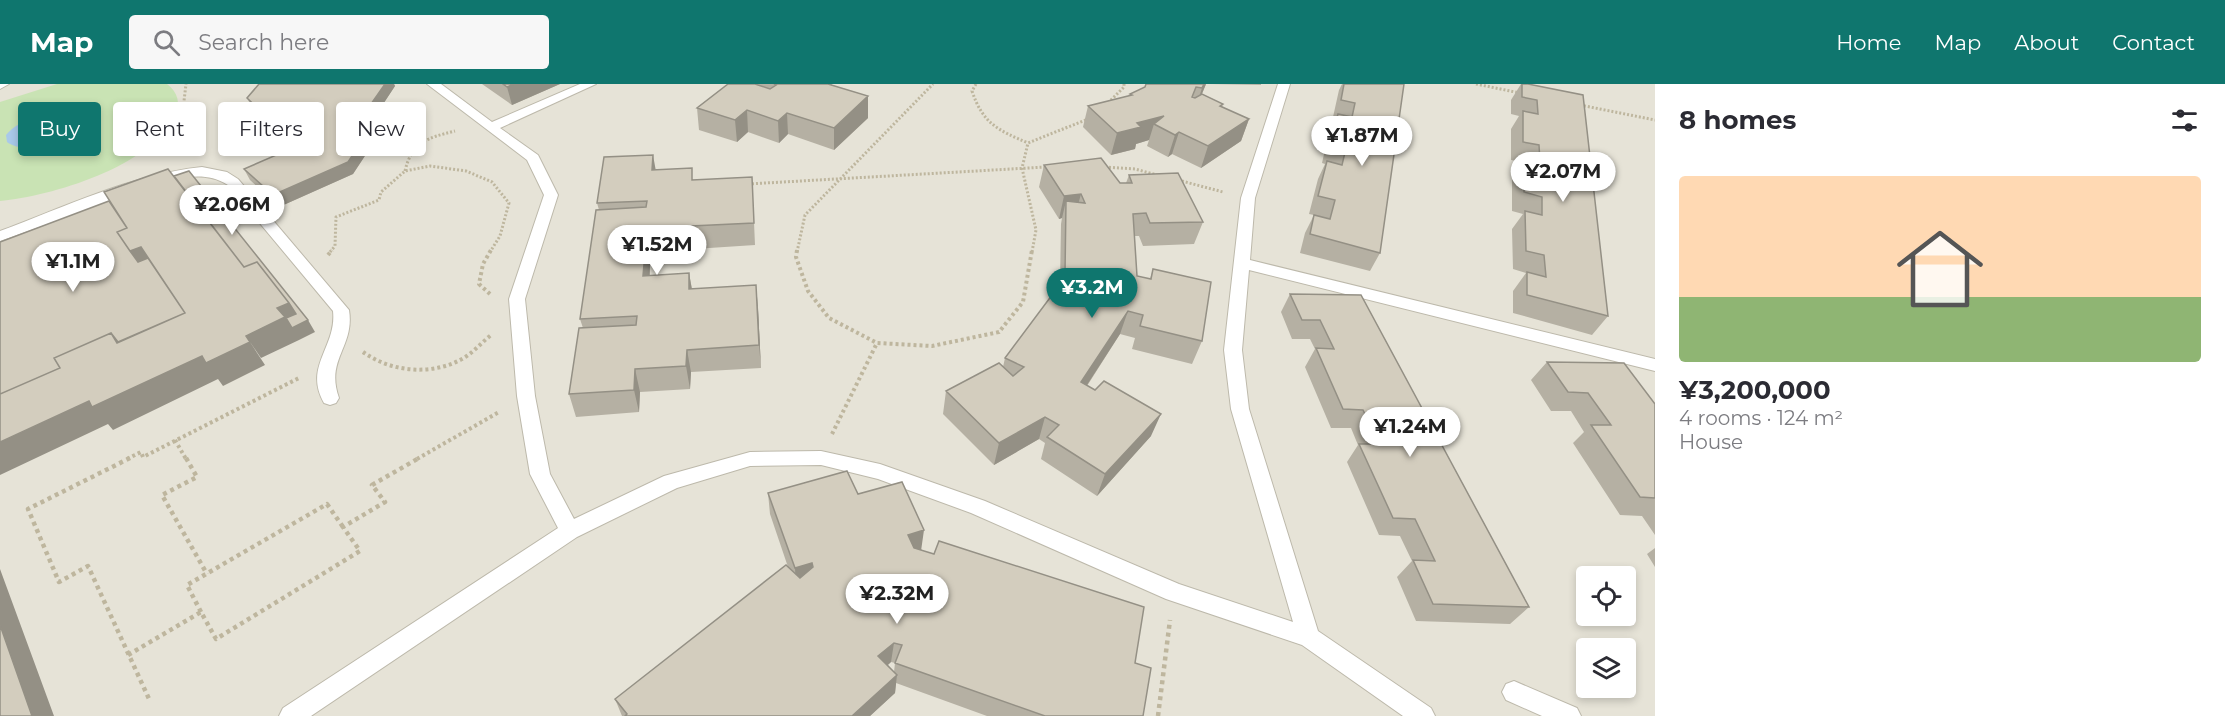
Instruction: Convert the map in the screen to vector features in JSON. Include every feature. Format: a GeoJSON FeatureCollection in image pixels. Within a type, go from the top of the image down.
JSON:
{"type":"FeatureCollection","features":[{"type":"Feature","properties":{"kind":"lane"},"geometry":{"type":"LineString","coordinates":[[433,84],[533,158],[551,195],[509,301],[540,474],[570,531]]}},
{"type":"Feature","properties":{"kind":"lane"},"geometry":{"type":"LineString","coordinates":[[491,127],[590,84]]}},
{"type":"Feature","properties":{"kind":"lane"},"geometry":{"type":"LineString","coordinates":[[1284,84],[1248,198],[1233,350],[1240,409],[1309,637]]}},
{"type":"Feature","properties":{"kind":"lane"},"geometry":{"type":"LineString","coordinates":[[0,236],[118,192],[174,174],[202,171],[222,175],[233,182],[341,310],[344,322],[340,340],[327,364],[325,382],[330,398]]}},
{"type":"Feature","properties":{"kind":"lane"},"geometry":{"type":"LineString","coordinates":[[1242,263],[1655,365]]}},
{"type":"Feature","properties":{"kind":"lane"},"geometry":{"type":"LineString","coordinates":[[291,716],[570,531],[671,482],[750,459],[821,458],[880,472],[978,507],[1174,592],[1309,637],[1423,716]]}},
{"type":"Feature","properties":{"kind":"lane"},"geometry":{"type":"LineString","coordinates":[[1514,692],[1569,716]]}},
{"type":"Feature","properties":{"kind":"path"},"geometry":{"type":"LineString","coordinates":[[174,174],[186,84]]}},
{"type":"Feature","properties":{"kind":"path"},"geometry":{"type":"LineString","coordinates":[[933,84],[805,215],[796,257],[808,291],[829,318],[877,343],[932,346],[999,332],[1023,302],[1036,230],[1022,168],[1028,142]]}},
{"type":"Feature","properties":{"kind":"path"},"geometry":{"type":"LineString","coordinates":[[976,84],[972,91],[978,112],[996,129],[1028,142],[1096,115]]}},
{"type":"Feature","properties":{"kind":"path"},"geometry":{"type":"LineString","coordinates":[[1103,108],[1124,87],[1124,84]]}},
{"type":"Feature","properties":{"kind":"path"},"geometry":{"type":"LineString","coordinates":[[1476,84],[1521,93]]}},
{"type":"Feature","properties":{"kind":"path"},"geometry":{"type":"LineString","coordinates":[[1577,104],[1655,120]]}},
{"type":"Feature","properties":{"kind":"path"},"geometry":{"type":"LineString","coordinates":[[405,171],[407,156],[424,140],[456,131],[491,127]]}},
{"type":"Feature","properties":{"kind":"path"},"geometry":{"type":"LineString","coordinates":[[150,702],[88,566],[59,582],[28,509],[141,452],[143,457],[358,348],[373,361],[396,369],[432,368],[461,359],[492,334],[509,301],[479,284],[483,264],[500,236],[509,203],[492,183],[466,171],[430,166],[405,171],[381,192],[379,200],[336,217],[335,246],[321,262],[308,271]]}},
{"type":"Feature","properties":{"kind":"path"},"geometry":{"type":"LineString","coordinates":[[747,184],[1054,166]]}},
{"type":"Feature","properties":{"kind":"path"},"geometry":{"type":"LineString","coordinates":[[1099,167],[1135,169],[1158,175]]}},
{"type":"Feature","properties":{"kind":"path"},"geometry":{"type":"LineString","coordinates":[[1169,178],[1248,198]]}},
{"type":"Feature","properties":{"kind":"path"},"geometry":{"type":"LineString","coordinates":[[821,458],[877,343]]}},
{"type":"Feature","properties":{"kind":"path"},"geometry":{"type":"LineString","coordinates":[[343,528],[385,502],[372,485],[526,396]]}},
{"type":"Feature","properties":{"kind":"path"},"geometry":{"type":"LineString","coordinates":[[175,440],[197,477],[162,495],[207,574]]}},
{"type":"Feature","properties":{"kind":"path"},"geometry":{"type":"LineString","coordinates":[[327,504],[343,528],[360,551],[216,639],[187,585],[327,504]]}},
{"type":"Feature","properties":{"kind":"path"},"geometry":{"type":"LineString","coordinates":[[1158,716],[1174,592]]}},
{"type":"Feature","properties":{"kind":"path"},"geometry":{"type":"LineString","coordinates":[[128,655],[201,612]]}},
{"type":"Feature","properties":{"kind":"shaded area"},"geometry":{"type":"Polygon","coordinates":[[[0,84],[1655,84],[1655,716],[0,716],[0,84]]]}},
{"type":"Feature","properties":{"kind":"green space"},"geometry":{"type":"Polygon","coordinates":[[[57,84],[167,84],[176,94],[178,102],[113,102],[113,156],[135,156],[98,176],[72,185],[46,193],[0,201],[0,102],[57,84]]]}},
{"type":"Feature","properties":{"kind":"water"},"geometry":{"type":"Polygon","coordinates":[[[18,124],[18,147],[7,142],[6,135],[18,124]]]}},
{"type":"Feature","properties":{"kind":"building"},"geometry":{"type":"Polygon","coordinates":[[[259,84],[385,84],[372,102],[336,102],[336,156],[352,156],[348,162],[273,195],[244,169],[274,156],[324,156],[324,102],[251,102],[247,98],[259,84]]]}},
{"type":"Feature","properties":{"kind":"building"},"geometry":{"type":"Polygon","coordinates":[[[728,84],[755,84],[770,89],[776,85],[774,84],[828,84],[868,96],[834,128],[787,113],[778,121],[747,110],[735,120],[697,108],[728,84]]]}},
{"type":"Feature","properties":{"kind":"building"},"geometry":{"type":"Polygon","coordinates":[[[1146,84],[1204,84],[1202,88],[1196,87],[1192,97],[1195,98],[1202,94],[1223,104],[1220,106],[1249,119],[1208,146],[1179,132],[1175,135],[1154,124],[1164,116],[1137,123],[1141,127],[1117,133],[1088,106],[1132,95],[1130,94],[1145,87],[1146,84]]]}},
{"type":"Feature","properties":{"kind":"building"},"geometry":{"type":"Polygon","coordinates":[[[1344,84],[1404,84],[1380,253],[1310,234],[1314,215],[1330,219],[1335,200],[1318,196],[1327,161],[1342,165],[1346,148],[1330,144],[1338,114],[1352,117],[1355,103],[1341,100],[1344,84]]]}},
{"type":"Feature","properties":{"kind":"building"},"geometry":{"type":"Polygon","coordinates":[[[1522,84],[1583,95],[1608,316],[1527,295],[1527,272],[1546,277],[1544,255],[1526,251],[1525,211],[1542,215],[1542,197],[1524,192],[1524,158],[1540,162],[1539,145],[1523,142],[1523,111],[1538,114],[1537,100],[1522,97],[1522,84]]]}},
{"type":"Feature","properties":{"kind":"building"},"geometry":{"type":"Polygon","coordinates":[[[653,155],[652,170],[692,168],[692,180],[752,177],[754,223],[691,226],[690,239],[646,241],[643,276],[689,273],[689,289],[756,285],[759,345],[687,350],[686,366],[635,369],[634,390],[569,394],[579,328],[636,325],[637,316],[580,319],[596,210],[646,207],[647,201],[597,203],[604,157],[653,155]]]}},
{"type":"Feature","properties":{"kind":"building"},"geometry":{"type":"Polygon","coordinates":[[[1101,158],[1120,183],[1132,183],[1129,175],[1178,173],[1203,222],[1150,223],[1146,213],[1133,214],[1137,276],[1151,279],[1153,269],[1211,282],[1202,341],[1140,326],[1143,315],[1128,311],[1081,382],[1095,390],[1104,381],[1161,414],[1105,474],[1047,437],[1059,425],[1045,417],[999,443],[946,391],[999,363],[1013,376],[1024,367],[1005,358],[1064,279],[1082,286],[1085,276],[1065,274],[1066,201],[1085,203],[1081,194],[1064,196],[1044,165],[1101,158]]]}},
{"type":"Feature","properties":{"kind":"building"},"geometry":{"type":"Polygon","coordinates":[[[168,169],[244,267],[257,262],[289,303],[277,308],[285,317],[246,336],[250,342],[206,363],[202,356],[92,407],[89,401],[0,442],[0,394],[60,368],[54,358],[111,333],[117,343],[185,313],[141,247],[130,251],[117,232],[127,228],[104,192],[168,169]]]}},
{"type":"Feature","properties":{"kind":"building"},"geometry":{"type":"Polygon","coordinates":[[[189,171],[308,320],[292,328],[286,318],[296,314],[289,303],[257,262],[244,267],[174,176],[189,171]]]}},
{"type":"Feature","properties":{"kind":"building"},"geometry":{"type":"Polygon","coordinates":[[[109,201],[127,228],[117,232],[138,262],[148,258],[185,313],[118,342],[111,333],[54,358],[60,368],[0,394],[0,242],[109,201]]]}},
{"type":"Feature","properties":{"kind":"building"},"geometry":{"type":"Polygon","coordinates":[[[1290,294],[1361,295],[1529,607],[1433,604],[1413,560],[1435,561],[1415,519],[1393,518],[1359,444],[1379,444],[1363,410],[1343,409],[1316,348],[1334,349],[1320,320],[1302,320],[1290,294]]]}},
{"type":"Feature","properties":{"kind":"building"},"geometry":{"type":"Polygon","coordinates":[[[1547,362],[1624,363],[1655,404],[1655,498],[1640,497],[1591,425],[1611,425],[1588,393],[1568,392],[1547,362]]]}},
{"type":"Feature","properties":{"kind":"building"},"geometry":{"type":"Polygon","coordinates":[[[847,471],[858,494],[902,482],[924,530],[908,535],[914,548],[934,554],[939,541],[1144,607],[1135,663],[1151,668],[1143,716],[1045,716],[895,663],[902,645],[894,643],[878,656],[897,675],[852,716],[625,716],[627,714],[615,699],[786,565],[800,578],[813,567],[812,563],[795,568],[768,493],[847,471]]]}},
{"type":"Feature","properties":{"kind":"building"},"geometry":{"type":"Polygon","coordinates":[[[0,625],[32,716],[0,716],[0,625]]]}}]}
